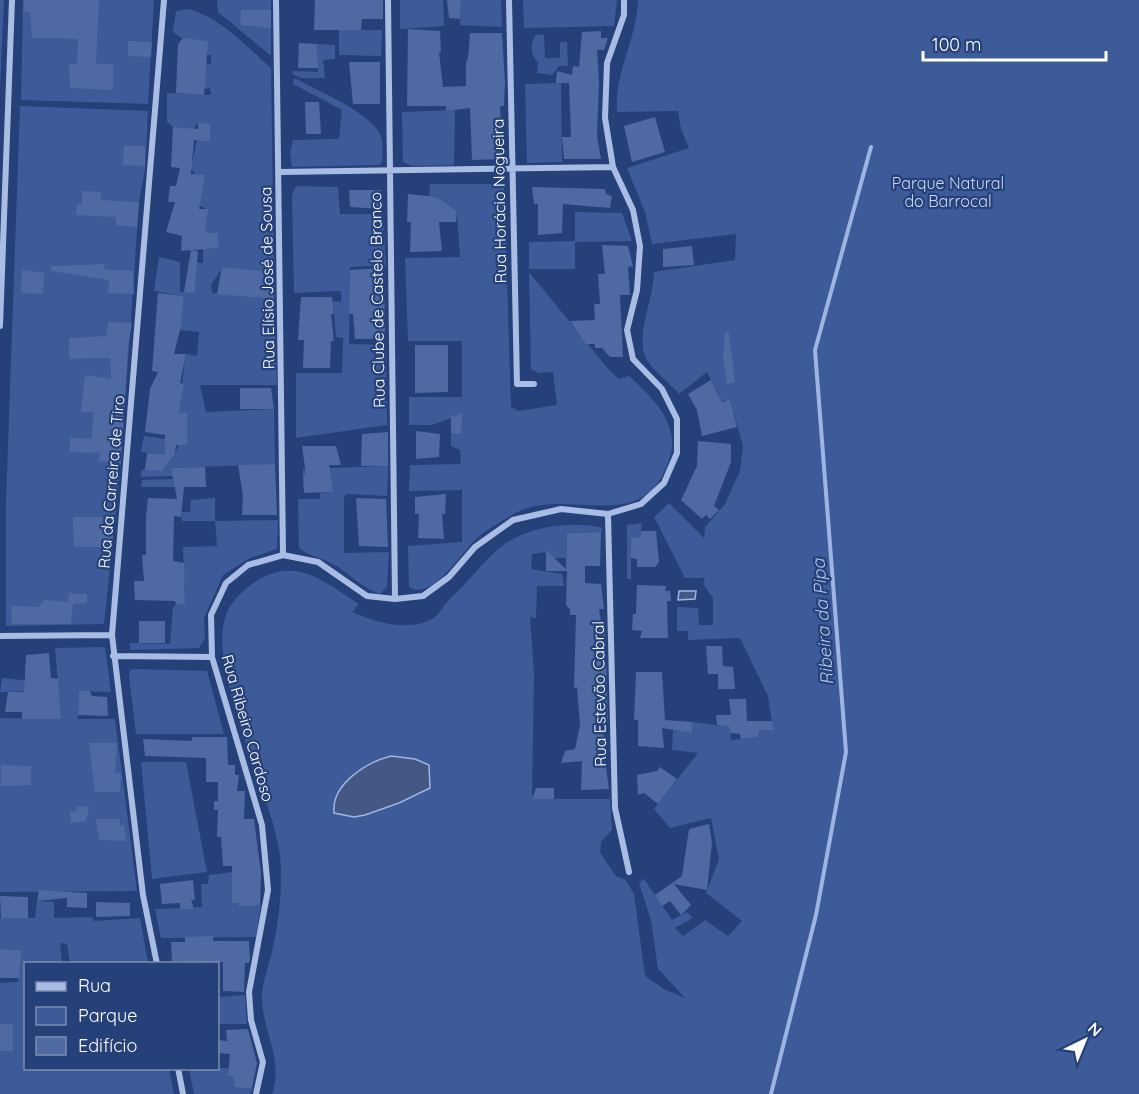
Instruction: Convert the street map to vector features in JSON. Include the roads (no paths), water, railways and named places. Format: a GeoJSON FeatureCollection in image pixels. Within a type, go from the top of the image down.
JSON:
{"type":"FeatureCollection","features":[{"type":"Feature","properties":{"kind":"street"},"geometry":{"type":"LineString","coordinates":[[0,326],[12,0]]}},
{"type":"Feature","properties":{"kind":"street","name":"Rua da Carreira de Tiro"},"geometry":{"type":"LineString","coordinates":[[157,962],[143,895],[112,635],[164,0]]}},
{"type":"Feature","properties":{"kind":"street","name":"Rua Elísio José de Sousa"},"geometry":{"type":"LineString","coordinates":[[276,0],[280,172],[283,555]]}},
{"type":"Feature","properties":{"kind":"street","name":"Rua Clube de Castelo Branco"},"geometry":{"type":"LineString","coordinates":[[388,0],[395,599]]}},
{"type":"Feature","properties":{"kind":"street","name":"Rua Horácio Nogueira"},"geometry":{"type":"LineString","coordinates":[[509,0],[511,169],[518,384],[534,384]]}},
{"type":"Feature","properties":{"kind":"street"},"geometry":{"type":"LineString","coordinates":[[608,514],[641,504],[664,483],[677,453],[677,419],[662,389],[633,359],[627,330],[637,290],[640,246],[633,210],[613,167],[605,118],[607,63],[624,15],[624,0]]}},
{"type":"Feature","properties":{"kind":"street"},"geometry":{"type":"LineString","coordinates":[[280,172],[613,167]]}},
{"type":"Feature","properties":{"kind":"street","name":"Rua Ribeiro Cardoso"},"geometry":{"type":"LineString","coordinates":[[256,1094],[263,1062],[251,1020],[249,992],[268,890],[262,825],[212,657],[211,615],[226,583],[248,566],[283,555],[318,562],[367,596],[395,599],[423,596],[449,577],[475,547],[513,520],[561,509],[608,514]]}},
{"type":"Feature","properties":{"kind":"street","name":"Rua Estevão Cabral"},"geometry":{"type":"LineString","coordinates":[[608,514],[615,808],[629,872]]}},
{"type":"Feature","properties":{"kind":"street"},"geometry":{"type":"LineString","coordinates":[[0,636],[112,635]]}},
{"type":"Feature","properties":{"kind":"street"},"geometry":{"type":"LineString","coordinates":[[113,656],[212,657]]}},
{"type":"Feature","properties":{"kind":"street"},"geometry":{"type":"LineString","coordinates":[[178,1070],[183,1094]]}},
{"type":"Feature","properties":{"kind":"waterway","name":"Ribeira da Pipa"},"geometry":{"type":"LineString","coordinates":[[771,1094],[816,915],[846,752],[815,350],[871,147]]}},
{"type":"Feature","properties":{"kind":"park label","name":"Parque Natural do Barrocal"},"geometry":{"type":"Point","coordinates":[948,192]}}]}
